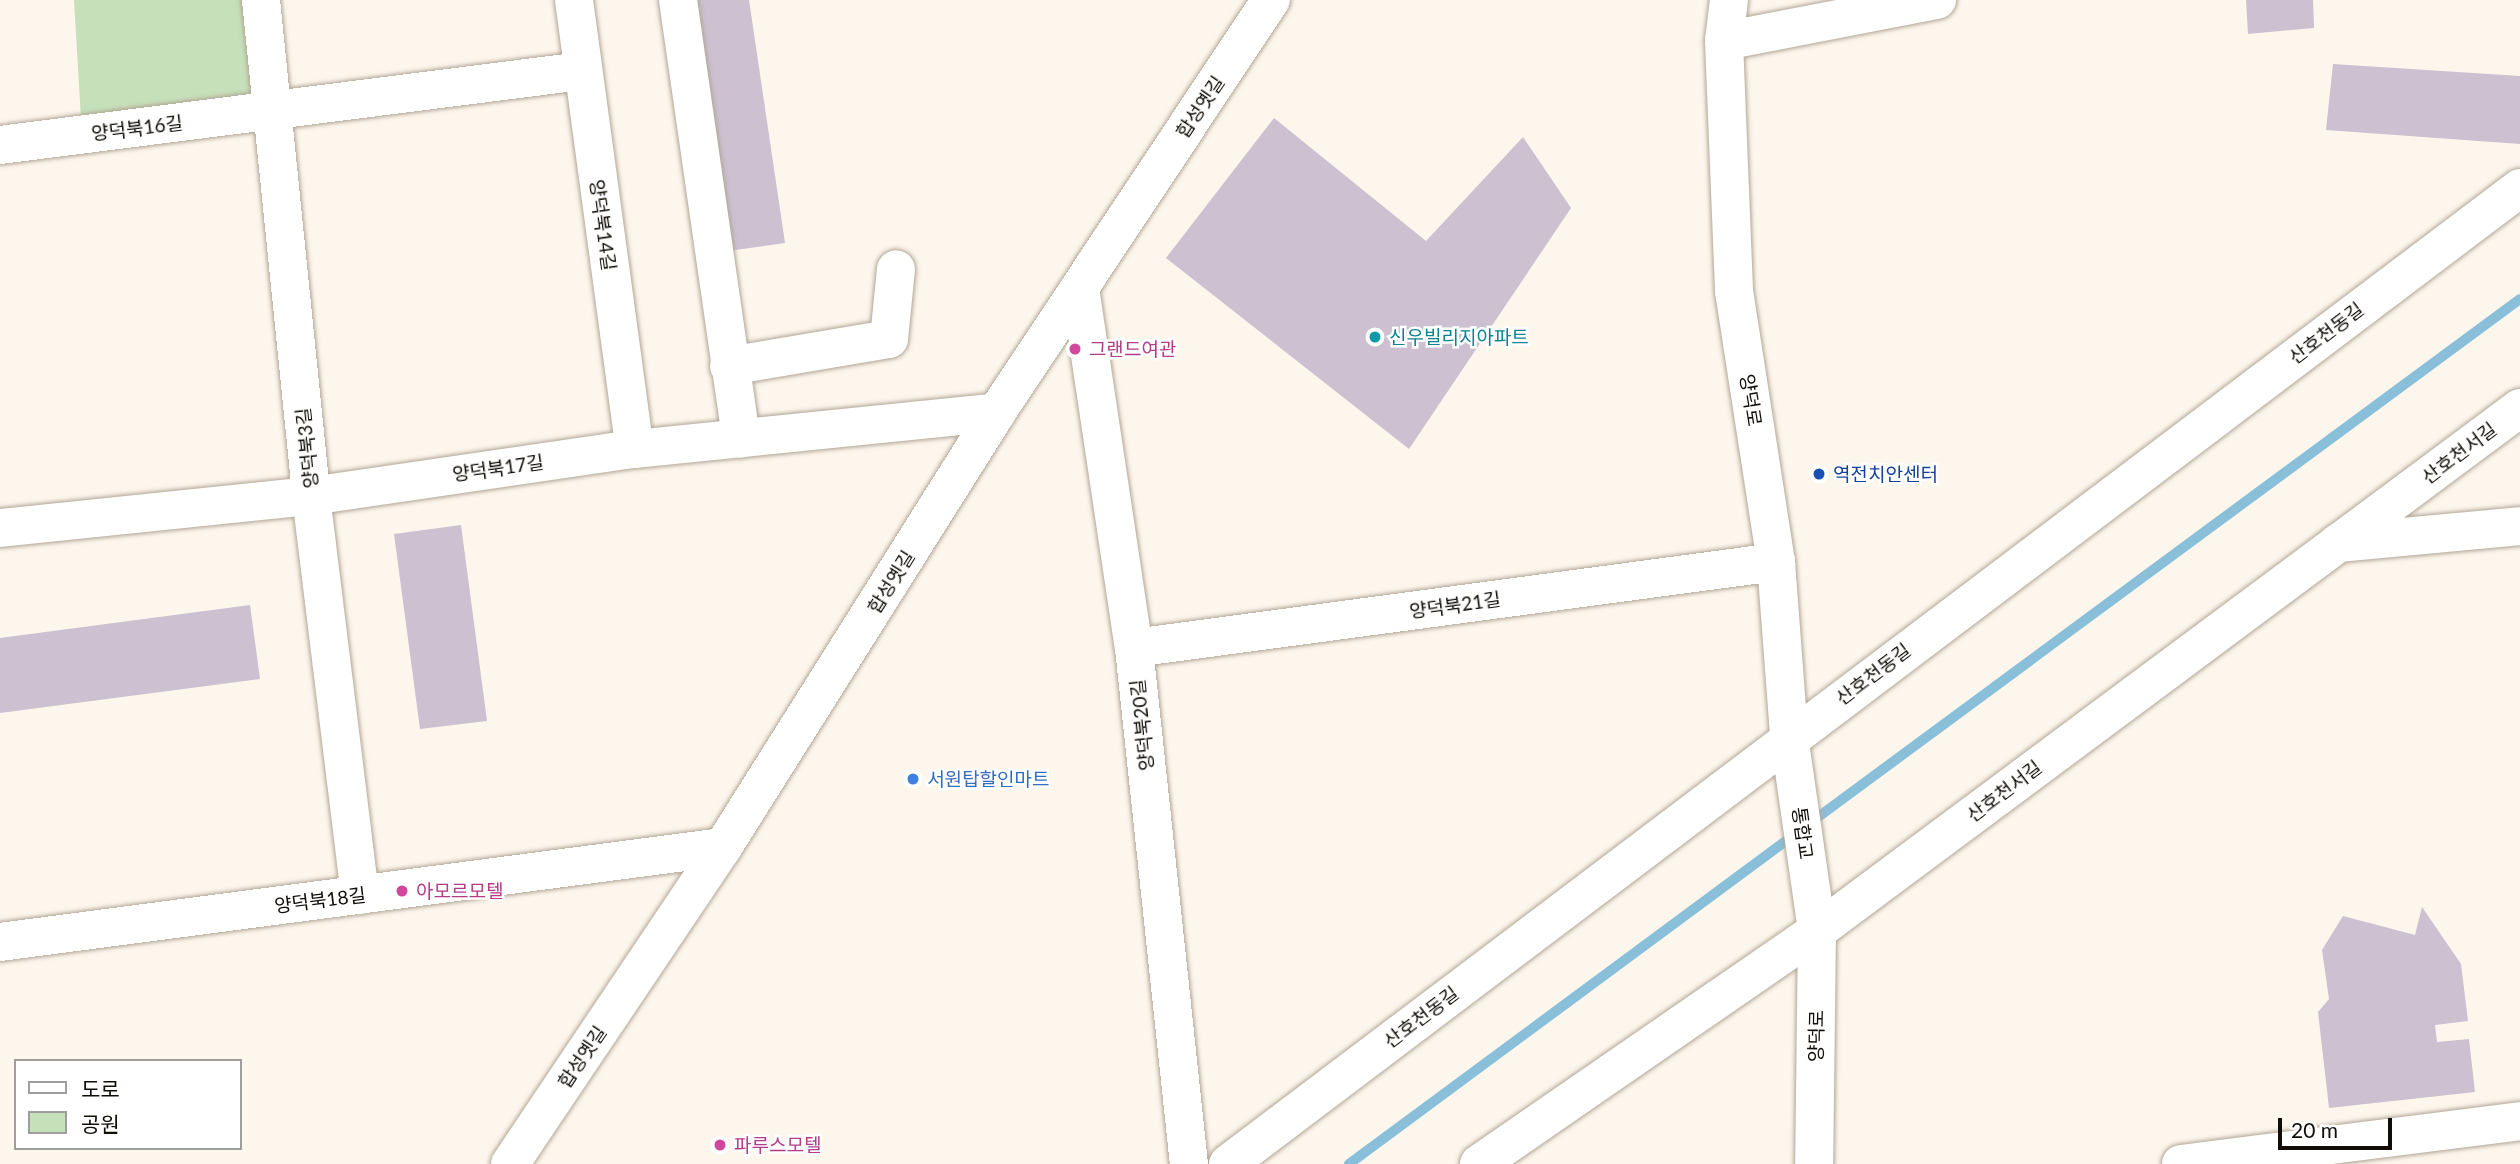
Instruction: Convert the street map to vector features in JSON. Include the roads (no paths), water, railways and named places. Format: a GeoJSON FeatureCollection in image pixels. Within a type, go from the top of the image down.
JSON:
{"type":"FeatureCollection","features":[{"type":"Feature","properties":{"kind":"street","name":"양덕북3길"},"geometry":{"type":"LineString","coordinates":[[261,0],[311,496],[360,895]]}},
{"type":"Feature","properties":{"kind":"street","name":"양덕북14길"},"geometry":{"type":"LineString","coordinates":[[574,0],[635,449]]}},
{"type":"Feature","properties":{"kind":"street"},"geometry":{"type":"LineString","coordinates":[[678,0],[741,438]]}},
{"type":"Feature","properties":{"kind":"street","name":"합성옛길"},"geometry":{"type":"LineString","coordinates":[[510,1164],[723,847],[997,412],[1271,0]]}},
{"type":"Feature","properties":{"kind":"street","name":"양덕로"},"geometry":{"type":"LineString","coordinates":[[1729,0],[1724,41],[1734,292],[1776,562],[1791,747]]}},
{"type":"Feature","properties":{"kind":"street"},"geometry":{"type":"LineString","coordinates":[[1724,41],[1937,0]]}},
{"type":"Feature","properties":{"kind":"street","name":"양덕북16길"},"geometry":{"type":"LineString","coordinates":[[0,145],[582,71]]}},
{"type":"Feature","properties":{"kind":"street","name":"산호천동길"},"geometry":{"type":"LineString","coordinates":[[1228,1164],[1791,747],[2520,188]]}},
{"type":"Feature","properties":{"kind":"street"},"geometry":{"type":"LineString","coordinates":[[729,366],[889,339],[896,269]]}},
{"type":"Feature","properties":{"kind":"street","name":"양덕북20길"},"geometry":{"type":"LineString","coordinates":[[1080,288],[1134,648],[1189,1164]]}},
{"type":"Feature","properties":{"kind":"street","name":"산호천서길"},"geometry":{"type":"LineString","coordinates":[[1479,1164],[2338,543],[2520,408]]}},
{"type":"Feature","properties":{"kind":"street","name":"양덕북17길"},"geometry":{"type":"LineString","coordinates":[[0,528],[311,496],[635,449],[997,412]]}},
{"type":"Feature","properties":{"kind":"street"},"geometry":{"type":"LineString","coordinates":[[2338,543],[2520,526]]}},
{"type":"Feature","properties":{"kind":"street","name":"양덕북21길"},"geometry":{"type":"LineString","coordinates":[[1134,648],[1776,562]]}},
{"type":"Feature","properties":{"kind":"street","name":"통합교"},"geometry":{"type":"LineString","coordinates":[[1791,747],[1815,920]]}},
{"type":"Feature","properties":{"kind":"street","name":"양덕북18길"},"geometry":{"type":"LineString","coordinates":[[0,942],[723,847]]}},
{"type":"Feature","properties":{"kind":"street","name":"양덕로"},"geometry":{"type":"LineString","coordinates":[[1814,1164],[1815,920]]}},
{"type":"Feature","properties":{"kind":"street"},"geometry":{"type":"LineString","coordinates":[[2181,1164],[2520,1121]]}},
{"type":"Feature","properties":{"kind":"waterway"},"geometry":{"type":"LineString","coordinates":[[1810,823],[2520,299]]}},
{"type":"Feature","properties":{"kind":"waterway"},"geometry":{"type":"LineString","coordinates":[[1349,1164],[1794,835]]}},
{"type":"Feature","properties":{"kind":"place","name":"신우빌리지아파트"},"geometry":{"type":"Point","coordinates":[1375,337]}},
{"type":"Feature","properties":{"kind":"place","name":"그랜드여관"},"geometry":{"type":"Point","coordinates":[1075,349]}},
{"type":"Feature","properties":{"kind":"place","name":"역전치안센터"},"geometry":{"type":"Point","coordinates":[1819,474]}},
{"type":"Feature","properties":{"kind":"place","name":"서원탑할인마트"},"geometry":{"type":"Point","coordinates":[913,779]}},
{"type":"Feature","properties":{"kind":"place","name":"아모르모텔"},"geometry":{"type":"Point","coordinates":[402,891]}},
{"type":"Feature","properties":{"kind":"place","name":"파루스모텔"},"geometry":{"type":"Point","coordinates":[720,1145]}}]}
